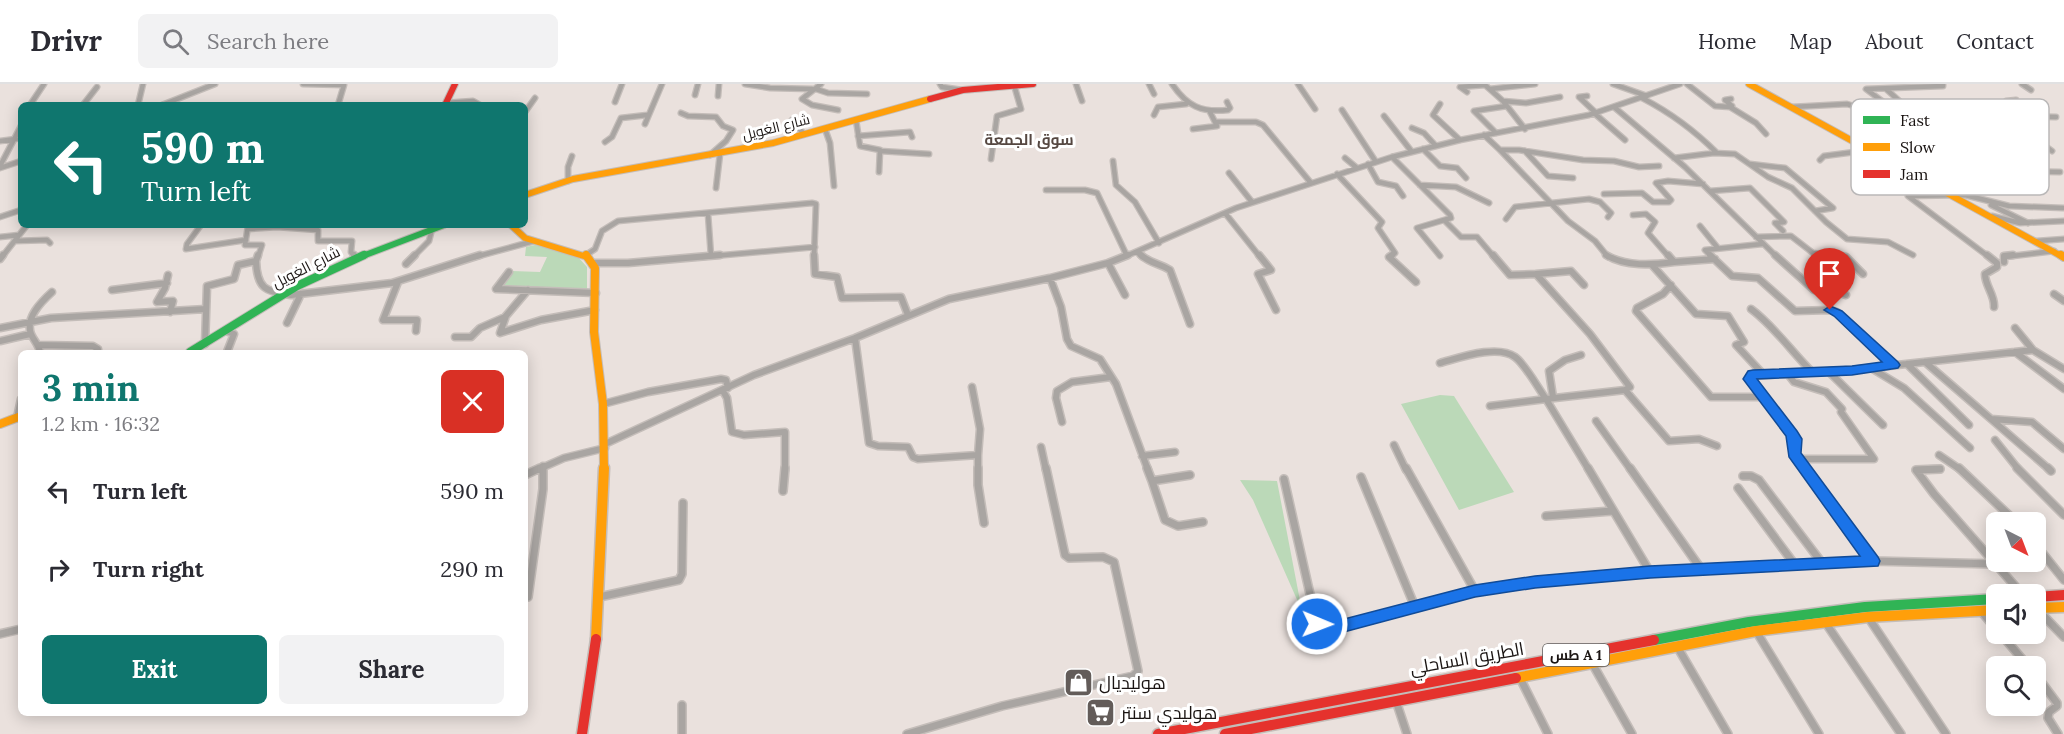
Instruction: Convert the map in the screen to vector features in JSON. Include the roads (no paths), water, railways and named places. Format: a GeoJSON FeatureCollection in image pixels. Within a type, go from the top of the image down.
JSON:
{"type":"FeatureCollection","features":[{"type":"Feature","properties":{"kind":"main road"},"geometry":{"type":"LineString","coordinates":[[446,102],[455,84]]}},
{"type":"Feature","properties":{"kind":"main road","name":"شارع الغويل"},"geometry":{"type":"LineString","coordinates":[[528,194],[568,181],[720,154],[825,129],[963,90],[1033,84]]}},
{"type":"Feature","properties":{"kind":"main road"},"geometry":{"type":"LineString","coordinates":[[1749,84],[1851,140]]}},
{"type":"Feature","properties":{"kind":"main road"},"geometry":{"type":"LineString","coordinates":[[1953,195],[2064,257]]}},
{"type":"Feature","properties":{"kind":"main road","name":"شارع الغويل"},"geometry":{"type":"LineString","coordinates":[[194,350],[281,294],[356,258],[435,228]]}},
{"type":"Feature","properties":{"kind":"main road"},"geometry":{"type":"LineString","coordinates":[[513,228],[516,233],[534,242],[586,255],[593,263],[596,292],[594,332],[603,404],[605,446],[596,649],[582,734]]}},
{"type":"Feature","properties":{"kind":"main road"},"geometry":{"type":"LineString","coordinates":[[0,424],[18,417]]}},
{"type":"Feature","properties":{"kind":"main road"},"geometry":{"type":"LineString","coordinates":[[2046,596],[2064,595]]}},
{"type":"Feature","properties":{"kind":"main road","name":"الطريق الساحلي"},"geometry":{"type":"LineString","coordinates":[[1158,734],[1749,622],[1865,607],[1986,600]]}},
{"type":"Feature","properties":{"kind":"main road"},"geometry":{"type":"LineString","coordinates":[[2046,608],[2064,607]]}},
{"type":"Feature","properties":{"kind":"main road","name":"الطريق الساحلي"},"geometry":{"type":"LineString","coordinates":[[1225,734],[1678,648],[1756,631],[1868,617],[1986,610]]}},
{"type":"Feature","properties":{"kind":"street"},"geometry":{"type":"LineString","coordinates":[[32,102],[44,84]]}},
{"type":"Feature","properties":{"kind":"street"},"geometry":{"type":"LineString","coordinates":[[139,102],[143,84]]}},
{"type":"Feature","properties":{"kind":"street"},"geometry":{"type":"LineString","coordinates":[[171,102],[215,84]]}},
{"type":"Feature","properties":{"kind":"street"},"geometry":{"type":"LineString","coordinates":[[303,84],[344,85],[339,102]]}},
{"type":"Feature","properties":{"kind":"street"},"geometry":{"type":"LineString","coordinates":[[615,102],[622,84]]}},
{"type":"Feature","properties":{"kind":"street"},"geometry":{"type":"LineString","coordinates":[[645,124],[662,84]]}},
{"type":"Feature","properties":{"kind":"street"},"geometry":{"type":"LineString","coordinates":[[695,95],[698,84]]}},
{"type":"Feature","properties":{"kind":"street"},"geometry":{"type":"LineString","coordinates":[[718,96],[719,84]]}},
{"type":"Feature","properties":{"kind":"street"},"geometry":{"type":"LineString","coordinates":[[745,84],[770,88],[814,89],[828,93],[867,94]]}},
{"type":"Feature","properties":{"kind":"street"},"geometry":{"type":"LineString","coordinates":[[821,84],[801,97],[804,101],[816,106],[838,110]]}},
{"type":"Feature","properties":{"kind":"street"},"geometry":{"type":"LineString","coordinates":[[940,84],[942,87],[963,90]]}},
{"type":"Feature","properties":{"kind":"street"},"geometry":{"type":"LineString","coordinates":[[1076,84],[1082,101]]}},
{"type":"Feature","properties":{"kind":"street"},"geometry":{"type":"LineString","coordinates":[[1149,84],[1154,94]]}},
{"type":"Feature","properties":{"kind":"street"},"geometry":{"type":"LineString","coordinates":[[1172,84],[1187,104],[1199,111],[1230,109],[1227,102]]}},
{"type":"Feature","properties":{"kind":"street"},"geometry":{"type":"LineString","coordinates":[[1298,84],[1315,109]]}},
{"type":"Feature","properties":{"kind":"street"},"geometry":{"type":"LineString","coordinates":[[1467,92],[1460,87],[1485,84],[1526,129]]}},
{"type":"Feature","properties":{"kind":"street"},"geometry":{"type":"LineString","coordinates":[[1490,89],[1534,84]]}},
{"type":"Feature","properties":{"kind":"street"},"geometry":{"type":"LineString","coordinates":[[1613,84],[1644,97],[1664,109],[1690,127],[1717,153]]}},
{"type":"Feature","properties":{"kind":"street"},"geometry":{"type":"LineString","coordinates":[[528,473],[543,465],[605,446],[776,366],[855,338],[949,299],[1050,278],[1108,263],[1252,202],[1368,164],[1460,140],[1526,129],[1595,113],[1678,84]]}},
{"type":"Feature","properties":{"kind":"street"},"geometry":{"type":"LineString","coordinates":[[1687,84],[1716,106],[1730,107],[1756,123],[1766,134]]}},
{"type":"Feature","properties":{"kind":"street"},"geometry":{"type":"LineString","coordinates":[[1860,84],[1879,99]]}},
{"type":"Feature","properties":{"kind":"street"},"geometry":{"type":"LineString","coordinates":[[1866,89],[1943,86],[1943,84]]}},
{"type":"Feature","properties":{"kind":"street"},"geometry":{"type":"LineString","coordinates":[[2022,84],[2031,90]]}},
{"type":"Feature","properties":{"kind":"street"},"geometry":{"type":"LineString","coordinates":[[991,159],[997,116],[1021,109],[1014,85]]}},
{"type":"Feature","properties":{"kind":"street"},"geometry":{"type":"LineString","coordinates":[[86,102],[98,87]]}},
{"type":"Feature","properties":{"kind":"street"},"geometry":{"type":"LineString","coordinates":[[1886,88],[1898,99]]}},
{"type":"Feature","properties":{"kind":"street"},"geometry":{"type":"LineString","coordinates":[[1587,96],[1579,97],[1625,140]]}},
{"type":"Feature","properties":{"kind":"street"},"geometry":{"type":"LineString","coordinates":[[1496,133],[1474,111],[1505,104],[1560,97]]}},
{"type":"Feature","properties":{"kind":"street"},"geometry":{"type":"LineString","coordinates":[[528,108],[536,98]]}},
{"type":"Feature","properties":{"kind":"street"},"geometry":{"type":"LineString","coordinates":[[1730,107],[1733,107],[1725,100],[1731,99]]}},
{"type":"Feature","properties":{"kind":"street"},"geometry":{"type":"LineString","coordinates":[[1154,115],[1158,107],[1187,104]]}},
{"type":"Feature","properties":{"kind":"street"},"geometry":{"type":"LineString","coordinates":[[1440,104],[1432,115],[1460,140]]}},
{"type":"Feature","properties":{"kind":"street"},"geometry":{"type":"LineString","coordinates":[[1791,108],[1851,105]]}},
{"type":"Feature","properties":{"kind":"street"},"geometry":{"type":"LineString","coordinates":[[1614,107],[1704,184],[1762,244],[1814,290],[1832,290],[1846,295]]}},
{"type":"Feature","properties":{"kind":"street"},"geometry":{"type":"LineString","coordinates":[[1342,110],[1376,162]]}},
{"type":"Feature","properties":{"kind":"street"},"geometry":{"type":"LineString","coordinates":[[1193,129],[1218,124],[1209,112]]}},
{"type":"Feature","properties":{"kind":"street"},"geometry":{"type":"LineString","coordinates":[[681,113],[688,116],[716,117],[723,126],[733,130],[726,141],[710,156]]}},
{"type":"Feature","properties":{"kind":"street"},"geometry":{"type":"LineString","coordinates":[[605,142],[612,137],[621,118],[647,115]]}},
{"type":"Feature","properties":{"kind":"street"},"geometry":{"type":"LineString","coordinates":[[1384,116],[1412,152]]}},
{"type":"Feature","properties":{"kind":"street"},"geometry":{"type":"LineString","coordinates":[[2049,117],[2056,117]]}},
{"type":"Feature","properties":{"kind":"street"},"geometry":{"type":"LineString","coordinates":[[792,120],[804,134]]}},
{"type":"Feature","properties":{"kind":"street"},"geometry":{"type":"LineString","coordinates":[[856,120],[861,147],[880,151],[929,154]]}},
{"type":"Feature","properties":{"kind":"street"},"geometry":{"type":"LineString","coordinates":[[1216,122],[1256,122],[1263,125],[1311,183]]}},
{"type":"Feature","properties":{"kind":"street"},"geometry":{"type":"LineString","coordinates":[[1412,128],[1424,133],[1436,146]]}},
{"type":"Feature","properties":{"kind":"street"},"geometry":{"type":"LineString","coordinates":[[825,129],[832,146],[830,161],[834,186]]}},
{"type":"Feature","properties":{"kind":"street"},"geometry":{"type":"LineString","coordinates":[[858,136],[910,132],[912,137]]}},
{"type":"Feature","properties":{"kind":"street"},"geometry":{"type":"LineString","coordinates":[[0,167],[18,134]]}},
{"type":"Feature","properties":{"kind":"street"},"geometry":{"type":"LineString","coordinates":[[1484,135],[1568,221],[1596,241],[1608,257],[1630,263],[1652,265],[1714,259]]}},
{"type":"Feature","properties":{"kind":"street"},"geometry":{"type":"LineString","coordinates":[[0,141],[16,139]]}},
{"type":"Feature","properties":{"kind":"street"},"geometry":{"type":"LineString","coordinates":[[1424,149],[1440,166],[1457,168],[1466,177]]}},
{"type":"Feature","properties":{"kind":"street"},"geometry":{"type":"LineString","coordinates":[[1500,150],[1525,151],[1584,160],[1613,160],[1639,167],[1659,166]]}},
{"type":"Feature","properties":{"kind":"street"},"geometry":{"type":"LineString","coordinates":[[879,172],[880,151]]}},
{"type":"Feature","properties":{"kind":"street"},"geometry":{"type":"LineString","coordinates":[[1525,151],[1548,176],[1573,178]]}},
{"type":"Feature","properties":{"kind":"street"},"geometry":{"type":"LineString","coordinates":[[1674,158],[1717,153],[1735,154],[1768,177],[1791,188],[1850,240],[1888,242],[1913,255]]}},
{"type":"Feature","properties":{"kind":"street"},"geometry":{"type":"LineString","coordinates":[[1820,160],[1824,156],[1851,153]]}},
{"type":"Feature","properties":{"kind":"street"},"geometry":{"type":"LineString","coordinates":[[716,188],[720,154]]}},
{"type":"Feature","properties":{"kind":"street"},"geometry":{"type":"LineString","coordinates":[[568,181],[568,167],[572,156]]}},
{"type":"Feature","properties":{"kind":"street"},"geometry":{"type":"LineString","coordinates":[[1392,157],[1451,216],[1417,228],[1440,256]]}},
{"type":"Feature","properties":{"kind":"street"},"geometry":{"type":"LineString","coordinates":[[1345,158],[1357,168]]}},
{"type":"Feature","properties":{"kind":"street"},"geometry":{"type":"LineString","coordinates":[[0,167],[18,161]]}},
{"type":"Feature","properties":{"kind":"street"},"geometry":{"type":"LineString","coordinates":[[1113,161],[1116,185],[1135,202],[1159,243]]}},
{"type":"Feature","properties":{"kind":"street"},"geometry":{"type":"LineString","coordinates":[[1368,164],[1378,182],[1395,186],[1403,196]]}},
{"type":"Feature","properties":{"kind":"street"},"geometry":{"type":"LineString","coordinates":[[1747,164],[1785,168],[1833,208],[1815,211]]}},
{"type":"Feature","properties":{"kind":"street"},"geometry":{"type":"LineString","coordinates":[[2049,172],[2060,172]]}},
{"type":"Feature","properties":{"kind":"street"},"geometry":{"type":"LineString","coordinates":[[1229,174],[1252,202]]}},
{"type":"Feature","properties":{"kind":"street"},"geometry":{"type":"LineString","coordinates":[[1337,174],[1382,222],[1378,228],[1395,253],[1389,257],[1416,282]]}},
{"type":"Feature","properties":{"kind":"street"},"geometry":{"type":"LineString","coordinates":[[1605,194],[1642,192],[1653,202],[1669,202],[1671,200],[1656,183],[1665,181],[1704,184]]}},
{"type":"Feature","properties":{"kind":"street"},"geometry":{"type":"LineString","coordinates":[[1420,185],[1442,183],[1466,189],[1489,203]]}},
{"type":"Feature","properties":{"kind":"street"},"geometry":{"type":"LineString","coordinates":[[1710,190],[1750,188],[1784,222],[1775,223],[1783,231]]}},
{"type":"Feature","properties":{"kind":"street"},"geometry":{"type":"LineString","coordinates":[[1046,190],[1085,189],[1097,193],[1127,256]]}},
{"type":"Feature","properties":{"kind":"street"},"geometry":{"type":"LineString","coordinates":[[1994,307],[1994,299],[1984,283],[1985,274],[1998,265],[1908,196],[1953,195],[2001,204],[2063,208]]}},
{"type":"Feature","properties":{"kind":"street"},"geometry":{"type":"LineString","coordinates":[[1980,199],[2016,214],[2028,224]]}},
{"type":"Feature","properties":{"kind":"street"},"geometry":{"type":"LineString","coordinates":[[1506,219],[1515,207],[1549,202],[1597,201],[1611,213],[1608,217]]}},
{"type":"Feature","properties":{"kind":"street"},"geometry":{"type":"LineString","coordinates":[[586,255],[595,249],[602,231],[618,221],[814,203],[814,272],[818,275],[831,274],[837,277],[842,298],[901,297],[908,315]]}},
{"type":"Feature","properties":{"kind":"street"},"geometry":{"type":"LineString","coordinates":[[2016,214],[2023,206]]}},
{"type":"Feature","properties":{"kind":"street"},"geometry":{"type":"LineString","coordinates":[[0,217],[18,211]]}},
{"type":"Feature","properties":{"kind":"street"},"geometry":{"type":"LineString","coordinates":[[1225,213],[1271,270],[1258,274],[1276,310]]}},
{"type":"Feature","properties":{"kind":"street"},"geometry":{"type":"LineString","coordinates":[[708,214],[711,256]]}},
{"type":"Feature","properties":{"kind":"street"},"geometry":{"type":"LineString","coordinates":[[1633,215],[1646,214],[1655,222],[1648,233],[1674,262]]}},
{"type":"Feature","properties":{"kind":"street"},"geometry":{"type":"LineString","coordinates":[[1991,216],[2028,224],[2064,221]]}},
{"type":"Feature","properties":{"kind":"street"},"geometry":{"type":"LineString","coordinates":[[1444,220],[1461,237],[1477,237],[1509,275],[1571,271],[1584,285]]}},
{"type":"Feature","properties":{"kind":"street"},"geometry":{"type":"LineString","coordinates":[[1700,226],[1717,247]]}},
{"type":"Feature","properties":{"kind":"street"},"geometry":{"type":"LineString","coordinates":[[0,259],[25,228]]}},
{"type":"Feature","properties":{"kind":"street"},"geometry":{"type":"LineString","coordinates":[[199,228],[186,249],[246,240]]}},
{"type":"Feature","properties":{"kind":"street"},"geometry":{"type":"LineString","coordinates":[[248,228],[247,245],[262,245],[254,273],[257,283],[270,292],[281,294],[301,294],[398,282],[479,255],[534,242]]}},
{"type":"Feature","properties":{"kind":"street"},"geometry":{"type":"LineString","coordinates":[[298,228],[318,230],[318,241],[352,241],[351,252],[356,258]]}},
{"type":"Feature","properties":{"kind":"street"},"geometry":{"type":"LineString","coordinates":[[406,264],[429,241],[432,229]]}},
{"type":"Feature","properties":{"kind":"street"},"geometry":{"type":"LineString","coordinates":[[0,237],[20,234]]}},
{"type":"Feature","properties":{"kind":"street"},"geometry":{"type":"LineString","coordinates":[[1756,237],[1791,236],[1813,253],[1845,257],[1863,274]]}},
{"type":"Feature","properties":{"kind":"street"},"geometry":{"type":"LineString","coordinates":[[2037,241],[2064,239]]}},
{"type":"Feature","properties":{"kind":"street"},"geometry":{"type":"LineString","coordinates":[[15,240],[47,240],[50,243]]}},
{"type":"Feature","properties":{"kind":"street"},"geometry":{"type":"LineString","coordinates":[[1762,244],[1706,249],[1732,276],[1758,278],[1797,312],[1830,310],[1836,312],[1893,365]]}},
{"type":"Feature","properties":{"kind":"street"},"geometry":{"type":"LineString","coordinates":[[593,263],[628,263],[815,247]]}},
{"type":"Feature","properties":{"kind":"street"},"geometry":{"type":"LineString","coordinates":[[2004,262],[2004,256],[2012,254],[2055,251]]}},
{"type":"Feature","properties":{"kind":"street"},"geometry":{"type":"LineString","coordinates":[[1137,252],[1151,264],[1170,270],[1190,324]]}},
{"type":"Feature","properties":{"kind":"street"},"geometry":{"type":"LineString","coordinates":[[205,344],[208,285],[232,280],[237,266],[256,261]]}},
{"type":"Feature","properties":{"kind":"street"},"geometry":{"type":"LineString","coordinates":[[1108,263],[1125,295]]}},
{"type":"Feature","properties":{"kind":"street"},"geometry":{"type":"LineString","coordinates":[[1652,265],[1698,315],[1728,316],[1744,342],[1736,345],[1763,374]]}},
{"type":"Feature","properties":{"kind":"street"},"geometry":{"type":"LineString","coordinates":[[509,272],[496,289],[528,290],[563,295],[596,292]]}},
{"type":"Feature","properties":{"kind":"street"},"geometry":{"type":"LineString","coordinates":[[1490,406],[1625,390],[1630,387],[1601,348],[1536,274]]}},
{"type":"Feature","properties":{"kind":"street"},"geometry":{"type":"LineString","coordinates":[[168,276],[167,283],[157,302],[173,301],[170,312]]}},
{"type":"Feature","properties":{"kind":"street"},"geometry":{"type":"LineString","coordinates":[[1050,278],[1061,307],[1067,339],[1071,346],[1100,359],[1119,391],[1166,520],[1170,525],[1178,526],[1203,522]]}},
{"type":"Feature","properties":{"kind":"street"},"geometry":{"type":"LineString","coordinates":[[398,282],[383,320],[417,320],[416,331]]}},
{"type":"Feature","properties":{"kind":"street"},"geometry":{"type":"LineString","coordinates":[[112,290],[167,283]]}},
{"type":"Feature","properties":{"kind":"street"},"geometry":{"type":"LineString","coordinates":[[1671,285],[1668,291],[1637,308],[1636,311],[1711,397],[1763,396]]}},
{"type":"Feature","properties":{"kind":"street"},"geometry":{"type":"LineString","coordinates":[[455,337],[471,337],[480,328],[498,322],[528,290]]}},
{"type":"Feature","properties":{"kind":"street"},"geometry":{"type":"LineString","coordinates":[[40,350],[39,345],[30,334],[30,321],[52,292]]}},
{"type":"Feature","properties":{"kind":"street"},"geometry":{"type":"LineString","coordinates":[[288,322],[296,310],[301,294]]}},
{"type":"Feature","properties":{"kind":"street"},"geometry":{"type":"LineString","coordinates":[[2055,294],[2064,301]]}},
{"type":"Feature","properties":{"kind":"street"},"geometry":{"type":"LineString","coordinates":[[0,327],[88,314],[206,309]]}},
{"type":"Feature","properties":{"kind":"street"},"geometry":{"type":"LineString","coordinates":[[1751,309],[1767,321],[1778,337],[1812,372]]}},
{"type":"Feature","properties":{"kind":"street"},"geometry":{"type":"LineString","coordinates":[[506,316],[500,333],[541,320],[595,310]]}},
{"type":"Feature","properties":{"kind":"street"},"geometry":{"type":"LineString","coordinates":[[2015,328],[2020,338],[2033,350],[2064,369]]}},
{"type":"Feature","properties":{"kind":"street"},"geometry":{"type":"LineString","coordinates":[[226,331],[234,334],[228,350]]}},
{"type":"Feature","properties":{"kind":"street"},"geometry":{"type":"LineString","coordinates":[[0,341],[30,334]]}},
{"type":"Feature","properties":{"kind":"street"},"geometry":{"type":"LineString","coordinates":[[855,338],[869,443],[874,446],[903,444],[908,447],[913,457],[918,459],[978,455]]}},
{"type":"Feature","properties":{"kind":"street"},"geometry":{"type":"LineString","coordinates":[[39,345],[93,346],[98,350]]}},
{"type":"Feature","properties":{"kind":"street"},"geometry":{"type":"LineString","coordinates":[[1873,561],[1798,459],[1793,450],[1794,438],[1749,377],[1753,374],[1829,372],[2033,350]]}},
{"type":"Feature","properties":{"kind":"street"},"geometry":{"type":"LineString","coordinates":[[2015,352],[2064,389]]}},
{"type":"Feature","properties":{"kind":"street"},"geometry":{"type":"LineString","coordinates":[[1440,363],[1474,355],[1510,354],[1516,357],[1550,398],[1612,511],[1650,572]]}},
{"type":"Feature","properties":{"kind":"street"},"geometry":{"type":"LineString","coordinates":[[1550,398],[1549,371],[1565,360],[1581,355]]}},
{"type":"Feature","properties":{"kind":"street"},"geometry":{"type":"LineString","coordinates":[[1925,362],[2051,471]]}},
{"type":"Feature","properties":{"kind":"street"},"geometry":{"type":"LineString","coordinates":[[1907,364],[1969,425]]}},
{"type":"Feature","properties":{"kind":"street"},"geometry":{"type":"LineString","coordinates":[[1870,368],[1904,388],[1970,448]]}},
{"type":"Feature","properties":{"kind":"street"},"geometry":{"type":"LineString","coordinates":[[1829,372],[1883,425]]}},
{"type":"Feature","properties":{"kind":"street"},"geometry":{"type":"LineString","coordinates":[[1787,373],[1794,382],[1829,394],[1842,409],[1841,412],[1874,459],[1798,459]]}},
{"type":"Feature","properties":{"kind":"street"},"geometry":{"type":"LineString","coordinates":[[1062,422],[1056,398],[1057,391],[1072,382],[1111,377]]}},
{"type":"Feature","properties":{"kind":"street"},"geometry":{"type":"LineString","coordinates":[[603,404],[648,392],[726,380],[725,390],[732,432],[740,435],[766,431],[785,432],[783,490]]}},
{"type":"Feature","properties":{"kind":"street"},"geometry":{"type":"LineString","coordinates":[[972,387],[980,429],[978,485],[984,522]]}},
{"type":"Feature","properties":{"kind":"street"},"geometry":{"type":"LineString","coordinates":[[1625,390],[1669,441],[1699,439],[1717,446]]}},
{"type":"Feature","properties":{"kind":"street"},"geometry":{"type":"LineString","coordinates":[[1990,419],[2032,423],[2064,449]]}},
{"type":"Feature","properties":{"kind":"street"},"geometry":{"type":"LineString","coordinates":[[1596,421],[1701,569]]}},
{"type":"Feature","properties":{"kind":"street"},"geometry":{"type":"LineString","coordinates":[[1995,440],[2010,461],[2064,515]]}},
{"type":"Feature","properties":{"kind":"street"},"geometry":{"type":"LineString","coordinates":[[1394,445],[1475,591]]}},
{"type":"Feature","properties":{"kind":"street"},"geometry":{"type":"LineString","coordinates":[[907,734],[1002,706],[1133,676],[1138,671],[1114,562],[1103,557],[1069,558],[1065,555],[1041,447]]}},
{"type":"Feature","properties":{"kind":"street"},"geometry":{"type":"LineString","coordinates":[[1142,456],[1175,452]]}},
{"type":"Feature","properties":{"kind":"street"},"geometry":{"type":"LineString","coordinates":[[1939,455],[1963,471],[2006,512]]}},
{"type":"Feature","properties":{"kind":"street"},"geometry":{"type":"LineString","coordinates":[[528,597],[543,489],[543,465]]}},
{"type":"Feature","properties":{"kind":"street"},"geometry":{"type":"LineString","coordinates":[[1940,469],[1916,470],[1986,553]]}},
{"type":"Feature","properties":{"kind":"street"},"geometry":{"type":"LineString","coordinates":[[1152,481],[1191,475]]}},
{"type":"Feature","properties":{"kind":"street"},"geometry":{"type":"LineString","coordinates":[[1743,476],[1751,476],[1759,480],[1822,563]]}},
{"type":"Feature","properties":{"kind":"street"},"geometry":{"type":"LineString","coordinates":[[1361,477],[1415,606]]}},
{"type":"Feature","properties":{"kind":"street"},"geometry":{"type":"LineString","coordinates":[[1284,479],[1317,624],[1329,629],[1475,591],[1535,582],[1650,572],[1822,563],[1873,561],[1986,564]]}},
{"type":"Feature","properties":{"kind":"street"},"geometry":{"type":"LineString","coordinates":[[1738,488],[1795,565]]}},
{"type":"Feature","properties":{"kind":"street"},"geometry":{"type":"LineString","coordinates":[[599,597],[679,580],[682,574],[683,503]]}},
{"type":"Feature","properties":{"kind":"street"},"geometry":{"type":"LineString","coordinates":[[1546,516],[1612,511]]}},
{"type":"Feature","properties":{"kind":"street"},"geometry":{"type":"LineString","coordinates":[[2046,558],[2064,580]]}},
{"type":"Feature","properties":{"kind":"street"},"geometry":{"type":"LineString","coordinates":[[2002,572],[2013,584]]}},
{"type":"Feature","properties":{"kind":"street"},"geometry":{"type":"LineString","coordinates":[[1981,610],[1986,616]]}},
{"type":"Feature","properties":{"kind":"street"},"geometry":{"type":"LineString","coordinates":[[1868,617],[1946,734]]}},
{"type":"Feature","properties":{"kind":"street"},"geometry":{"type":"LineString","coordinates":[[2046,618],[2064,637]]}},
{"type":"Feature","properties":{"kind":"street"},"geometry":{"type":"LineString","coordinates":[[1824,622],[1901,734]]}},
{"type":"Feature","properties":{"kind":"street"},"geometry":{"type":"LineString","coordinates":[[0,634],[18,630]]}},
{"type":"Feature","properties":{"kind":"street"},"geometry":{"type":"LineString","coordinates":[[1756,631],[1819,734]]}},
{"type":"Feature","properties":{"kind":"street"},"geometry":{"type":"LineString","coordinates":[[2009,644],[2020,656]]}},
{"type":"Feature","properties":{"kind":"street"},"geometry":{"type":"LineString","coordinates":[[1678,648],[1728,734]]}},
{"type":"Feature","properties":{"kind":"street"},"geometry":{"type":"LineString","coordinates":[[1592,663],[1632,734]]}},
{"type":"Feature","properties":{"kind":"street"},"geometry":{"type":"LineString","coordinates":[[1520,678],[1548,734]]}},
{"type":"Feature","properties":{"kind":"street"},"geometry":{"type":"LineString","coordinates":[[2046,688],[2057,703],[2057,706],[2049,712],[2048,718],[2058,734]]}},
{"type":"Feature","properties":{"kind":"street"},"geometry":{"type":"LineString","coordinates":[[1396,700],[1407,734]]}},
{"type":"Feature","properties":{"kind":"street"},"geometry":{"type":"LineString","coordinates":[[682,705],[682,734]]}},
{"type":"Feature","properties":{"kind":"place","name":"هوليديال"},"geometry":{"type":"Point","coordinates":[1078,682]}},
{"type":"Feature","properties":{"kind":"place","name":"هوليدي سنتر"},"geometry":{"type":"Point","coordinates":[1100,712]}},
{"type":"Feature","properties":{"kind":"district","name":"سوق الجمعة"},"geometry":{"type":"Point","coordinates":[1029,139]}}]}
